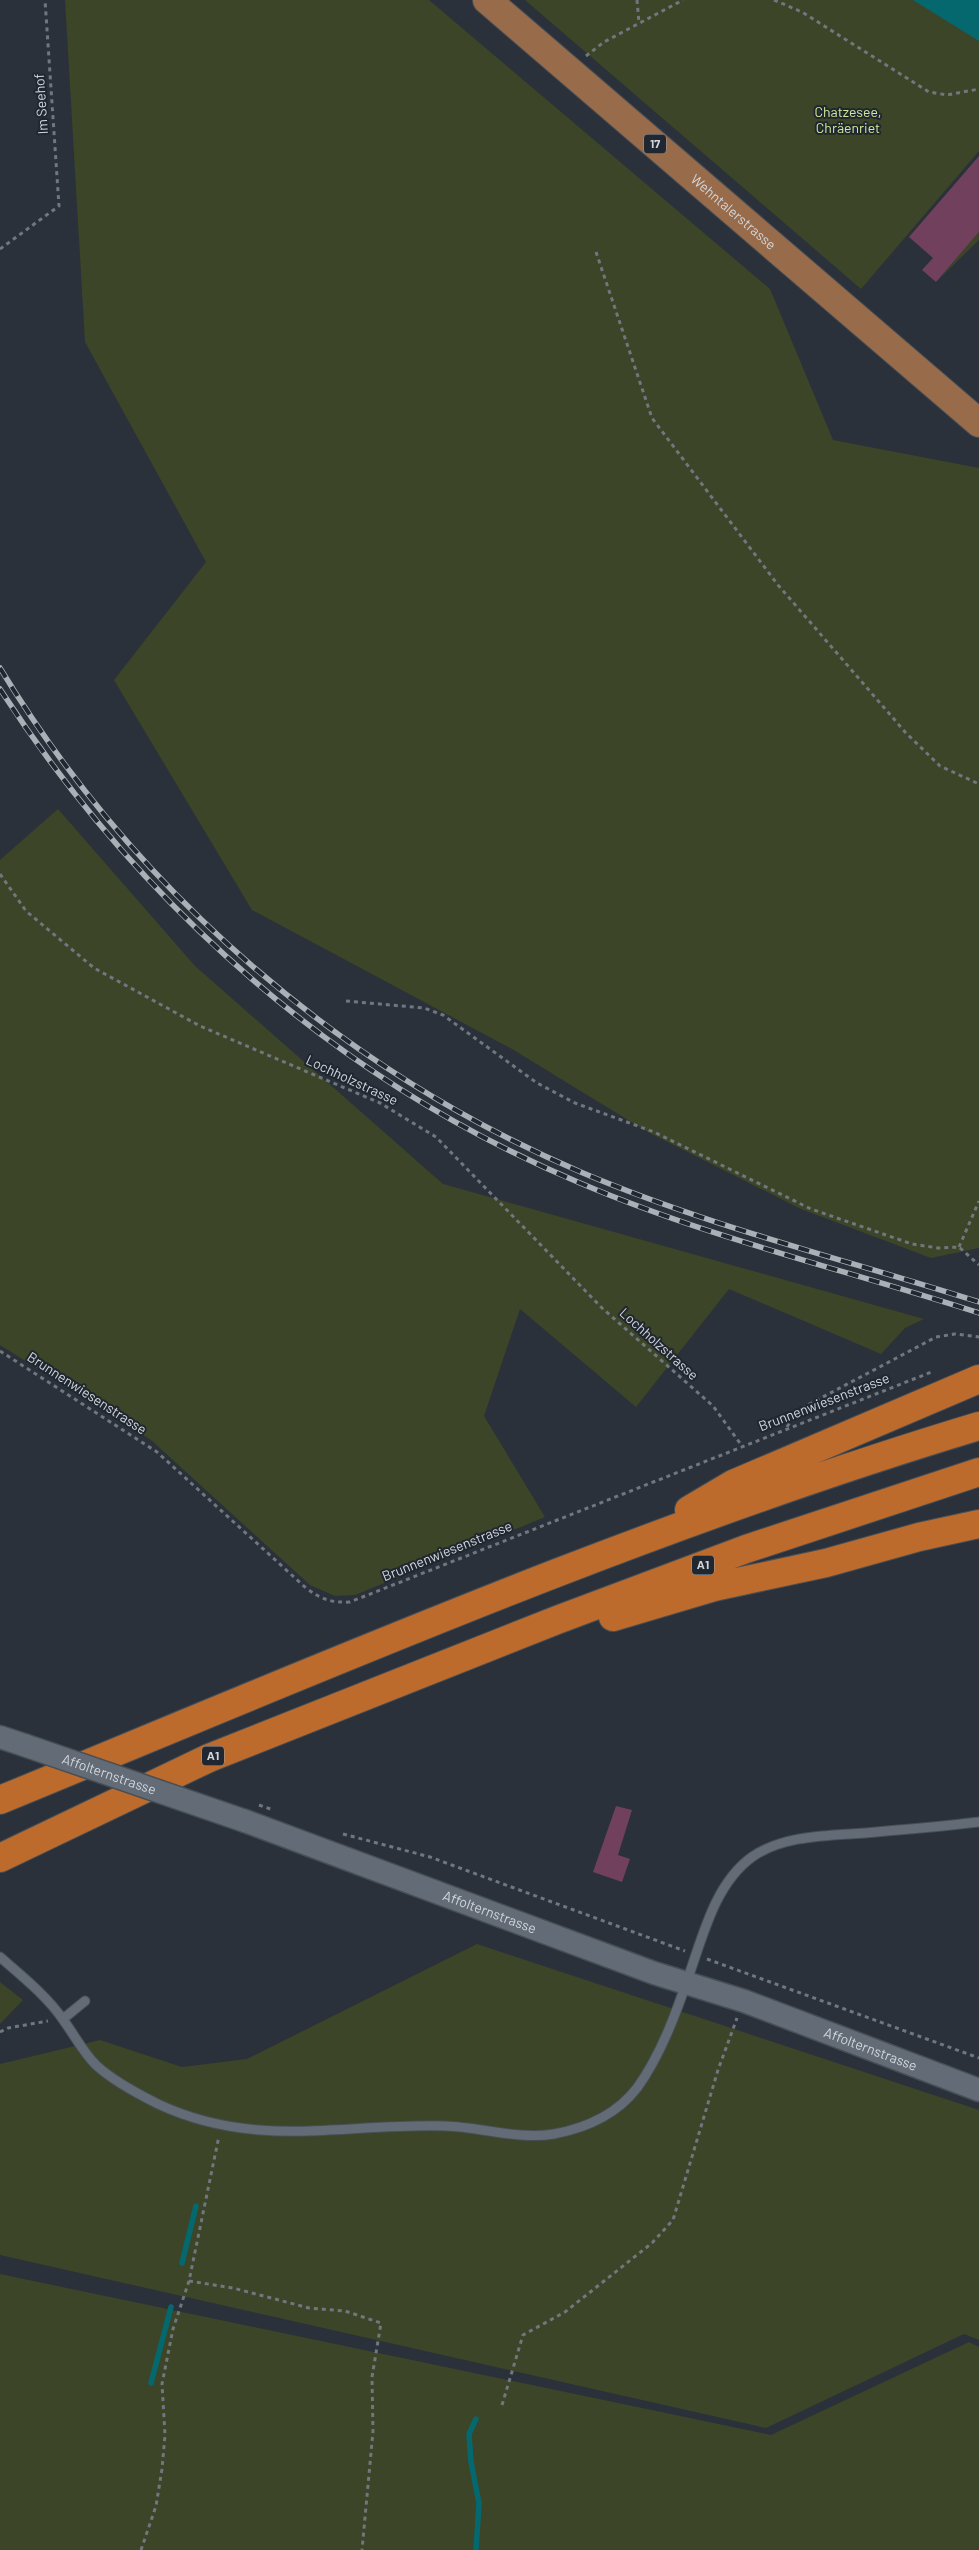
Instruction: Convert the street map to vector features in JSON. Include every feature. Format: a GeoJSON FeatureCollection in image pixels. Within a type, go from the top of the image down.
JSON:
{"type":"FeatureCollection","features":[{"type":"Feature","properties":{"kind":"highway"},"geometry":{"type":"LineString","coordinates":[[628,1546],[734,1484],[979,1379]]}},
{"type":"Feature","properties":{"kind":"highway"},"geometry":{"type":"LineString","coordinates":[[0,1800],[491,1599],[628,1546],[829,1474],[979,1426]]}},
{"type":"Feature","properties":{"kind":"highway","name":"A1"},"geometry":{"type":"LineString","coordinates":[[0,1858],[209,1758],[432,1670],[746,1549],[979,1472]]}},
{"type":"Feature","properties":{"kind":"highway"},"geometry":{"type":"LineString","coordinates":[[432,1670],[505,1655],[605,1619],[714,1586],[826,1563],[919,1537],[979,1524]]}},
{"type":"Feature","properties":{"kind":"main road","name":"Wehntalerstrasse"},"geometry":{"type":"LineString","coordinates":[[487,0],[979,423]]}},
{"type":"Feature","properties":{"kind":"street","name":"Affolternstrasse"},"geometry":{"type":"LineString","coordinates":[[0,1737],[245,1821],[654,1972],[744,2001],[979,2090]]}},
{"type":"Feature","properties":{"kind":"lane"},"geometry":{"type":"LineString","coordinates":[[0,1957],[63,2019],[78,2044],[98,2067],[127,2087],[160,2105],[221,2126],[291,2133],[446,2126],[517,2135],[551,2134],[585,2126],[612,2112],[636,2089],[654,2060],[687,1982],[717,1899],[732,1877],[754,1856],[785,1843],[802,1840],[979,1822]]}},
{"type":"Feature","properties":{"kind":"lane"},"geometry":{"type":"LineString","coordinates":[[63,2019],[85,2001]]}},
{"type":"Feature","properties":{"kind":"path","name":"Im Seehof"},"geometry":{"type":"LineString","coordinates":[[0,249],[59,206],[45,0]]}},
{"type":"Feature","properties":{"kind":"path"},"geometry":{"type":"LineString","coordinates":[[637,0],[639,23]]}},
{"type":"Feature","properties":{"kind":"path"},"geometry":{"type":"LineString","coordinates":[[583,58],[604,42],[683,0]]}},
{"type":"Feature","properties":{"kind":"path"},"geometry":{"type":"LineString","coordinates":[[774,0],[802,12],[929,92],[947,96],[979,89]]}},
{"type":"Feature","properties":{"kind":"path"},"geometry":{"type":"LineString","coordinates":[[596,252],[652,418],[778,586],[906,733],[940,766],[979,784]]}},
{"type":"Feature","properties":{"kind":"path","name":"Lochholzstrasse"},"geometry":{"type":"LineString","coordinates":[[0,874],[26,911],[94,968],[200,1026],[380,1103],[436,1137],[602,1308],[713,1406],[742,1446]]}},
{"type":"Feature","properties":{"kind":"path"},"geometry":{"type":"LineString","coordinates":[[346,1001],[424,1008],[444,1015],[537,1083],[575,1103],[654,1132],[820,1212],[912,1244],[938,1248],[959,1247],[979,1265]]}},
{"type":"Feature","properties":{"kind":"path"},"geometry":{"type":"LineString","coordinates":[[959,1247],[979,1201]]}},
{"type":"Feature","properties":{"kind":"path"},"geometry":{"type":"LineString","coordinates":[[787,1428],[793,1417],[804,1407],[920,1344],[955,1334],[979,1337]]}},
{"type":"Feature","properties":{"kind":"path","name":"Brunnenwiesenstrasse"},"geometry":{"type":"LineString","coordinates":[[0,1351],[157,1452],[306,1588],[321,1598],[334,1603],[350,1602],[941,1368]]}},
{"type":"Feature","properties":{"kind":"path"},"geometry":{"type":"LineString","coordinates":[[272,1810],[281,1812]]}},
{"type":"Feature","properties":{"kind":"path"},"geometry":{"type":"LineString","coordinates":[[341,1833],[411,1851],[979,2058]]}},
{"type":"Feature","properties":{"kind":"path"},"geometry":{"type":"LineString","coordinates":[[502,2405],[523,2335],[564,2312],[652,2243],[673,2220],[718,2070],[744,2001]]}},
{"type":"Feature","properties":{"kind":"path"},"geometry":{"type":"LineString","coordinates":[[0,2032],[8,2028],[63,2019]]}},
{"type":"Feature","properties":{"kind":"path"},"geometry":{"type":"LineString","coordinates":[[141,2550],[156,2506],[162,2469],[165,2434],[162,2384],[173,2329],[189,2281],[221,2126]]}},
{"type":"Feature","properties":{"kind":"path"},"geometry":{"type":"LineString","coordinates":[[189,2281],[233,2288],[309,2308],[346,2311],[381,2323],[372,2377],[373,2431],[362,2550]]}},
{"type":"Feature","properties":{"kind":"green space"},"geometry":{"type":"Polygon","coordinates":[[[65,0],[429,0],[770,289],[833,440],[979,468],[979,1248],[931,1258],[801,1209],[646,1131],[512,1049],[252,910],[114,680],[206,562],[85,342],[65,0]]]}},
{"type":"Feature","properties":{"kind":"green space","name":"Chatzesee, Chräenriet"},"geometry":{"type":"Polygon","coordinates":[[[525,0],[979,0],[979,151],[861,289],[525,0]]]}},
{"type":"Feature","properties":{"kind":"green space"},"geometry":{"type":"Polygon","coordinates":[[[979,232],[979,240],[936,282],[979,232]]]}},
{"type":"Feature","properties":{"kind":"green space"},"geometry":{"type":"Polygon","coordinates":[[[58,809],[195,966],[443,1184],[924,1319],[905,1328],[881,1354],[729,1289],[636,1407],[520,1309],[484,1416],[545,1517],[355,1595],[335,1596],[310,1585],[151,1440],[0,1345],[0,860],[58,809]]]}},
{"type":"Feature","properties":{"kind":"green space"},"geometry":{"type":"Polygon","coordinates":[[[477,1944],[979,2110],[979,2340],[964,2334],[766,2428],[0,2255],[0,2064],[100,2040],[182,2067],[247,2059],[477,1944]]]}},
{"type":"Feature","properties":{"kind":"green space"},"geometry":{"type":"Polygon","coordinates":[[[0,1982],[23,2000],[0,2024],[0,1982]]]}},
{"type":"Feature","properties":{"kind":"green space"},"geometry":{"type":"Polygon","coordinates":[[[0,2274],[771,2435],[969,2342],[979,2347],[979,2550],[0,2550],[0,2274]]]}},
{"type":"Feature","properties":{"kind":"water"},"geometry":{"type":"Polygon","coordinates":[[[913,0],[979,0],[979,41],[913,0]]]}},
{"type":"Feature","properties":{"kind":"building"},"geometry":{"type":"Polygon","coordinates":[[[979,156],[979,232],[936,282],[922,270],[933,258],[909,237],[979,156]]]}},
{"type":"Feature","properties":{"kind":"building"},"geometry":{"type":"Polygon","coordinates":[[[616,1806],[632,1810],[618,1855],[630,1859],[622,1882],[593,1872],[616,1806]]]}},
{"type":"Feature","properties":{"kind":"waterway"},"geometry":{"type":"LineString","coordinates":[[182,2263],[196,2206]]}},
{"type":"Feature","properties":{"kind":"waterway"},"geometry":{"type":"LineString","coordinates":[[151,2383],[171,2307]]}},
{"type":"Feature","properties":{"kind":"waterway"},"geometry":{"type":"LineString","coordinates":[[476,2419],[469,2434],[471,2462],[479,2503],[476,2550]]}},
{"type":"Feature","properties":{"kind":"railway"},"geometry":{"type":"LineString","coordinates":[[0,668],[54,750],[114,827],[181,899],[252,966],[329,1027],[410,1082],[495,1131],[583,1173],[631,1192],[780,1242],[979,1302]]}},
{"type":"Feature","properties":{"kind":"railway"},"geometry":{"type":"LineString","coordinates":[[0,689],[56,769],[116,844],[182,914],[253,980],[328,1040],[408,1094],[492,1142],[580,1183],[629,1203],[728,1237],[979,1313]]}}]}
